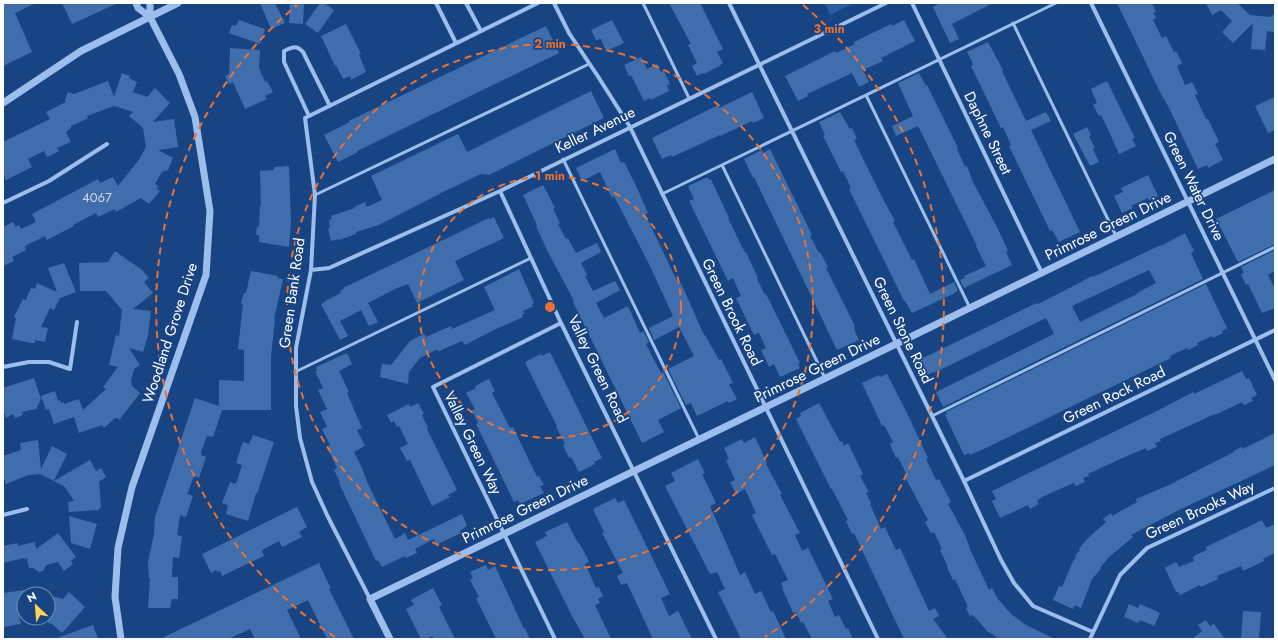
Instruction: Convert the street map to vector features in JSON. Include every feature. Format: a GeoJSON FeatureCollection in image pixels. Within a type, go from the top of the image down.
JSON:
{"type":"FeatureCollection","features":[{"type":"Feature","properties":{"kind":"street","name":"Woodland Grove Drive"},"geometry":{"type":"LineString","coordinates":[[121,639],[116,597],[118,548],[132,487],[206,274],[210,211],[195,117],[180,74],[150,17],[138,8],[136,3]]}},
{"type":"Feature","properties":{"kind":"street","name":"Woodland Grove Drive"},"geometry":{"type":"LineString","coordinates":[[150,3],[150,17]]}},
{"type":"Feature","properties":{"kind":"street"},"geometry":{"type":"LineString","coordinates":[[3,103],[81,51],[178,3]]}},
{"type":"Feature","properties":{"kind":"street"},"geometry":{"type":"LineString","coordinates":[[436,3],[456,43]]}},
{"type":"Feature","properties":{"kind":"street"},"geometry":{"type":"LineString","coordinates":[[466,3],[481,31]]}},
{"type":"Feature","properties":{"kind":"street"},"geometry":{"type":"LineString","coordinates":[[330,106],[303,52],[299,48],[294,47],[284,51],[284,62],[310,116],[538,3]]}},
{"type":"Feature","properties":{"kind":"street","name":"Green Brook Road"},"geometry":{"type":"LineString","coordinates":[[554,3],[568,33],[630,127],[878,639]]}},
{"type":"Feature","properties":{"kind":"street","name":"Green Stone Road"},"geometry":{"type":"LineString","coordinates":[[729,3],[964,481],[1001,560],[1014,583],[1033,606],[1093,632]]}},
{"type":"Feature","properties":{"kind":"street","name":"Keller Avenue"},"geometry":{"type":"LineString","coordinates":[[311,270],[329,268],[500,191],[886,3]]}},
{"type":"Feature","properties":{"kind":"street","name":"Daphne Street"},"geometry":{"type":"LineString","coordinates":[[912,3],[1042,273]]}},
{"type":"Feature","properties":{"kind":"street","name":"Green Water Drive"},"geometry":{"type":"LineString","coordinates":[[1091,3],[1275,380]]}},
{"type":"Feature","properties":{"kind":"street","name":"Green Bank Road"},"geometry":{"type":"LineString","coordinates":[[310,116],[306,118],[315,195],[311,270],[296,348],[296,406],[300,438],[312,482],[328,517],[390,639]]}},
{"type":"Feature","properties":{"kind":"street"},"geometry":{"type":"LineString","coordinates":[[3,203],[49,181],[107,144]]}},
{"type":"Feature","properties":{"kind":"street","name":"Primrose Green Drive"},"geometry":{"type":"LineString","coordinates":[[370,599],[1275,159]]}},
{"type":"Feature","properties":{"kind":"street","name":"Valley Green Road"},"geometry":{"type":"LineString","coordinates":[[500,191],[561,323],[634,471]]}},
{"type":"Feature","properties":{"kind":"street"},"geometry":{"type":"LineString","coordinates":[[3,367],[29,362],[49,362],[70,369],[78,322]]}},
{"type":"Feature","properties":{"kind":"street","name":"Valley Green Way"},"geometry":{"type":"LineString","coordinates":[[555,639],[433,387],[561,323]]}},
{"type":"Feature","properties":{"kind":"street","name":"Green Rock Road"},"geometry":{"type":"LineString","coordinates":[[964,481],[1275,330]]}},
{"type":"Feature","properties":{"kind":"street"},"geometry":{"type":"LineString","coordinates":[[634,471],[716,639]]}},
{"type":"Feature","properties":{"kind":"street","name":"Green Brooks Way"},"geometry":{"type":"LineString","coordinates":[[1090,639],[1120,575],[1147,548],[1275,488]]}},
{"type":"Feature","properties":{"kind":"street"},"geometry":{"type":"LineString","coordinates":[[3,515],[27,509]]}},
{"type":"Feature","properties":{"kind":"lane"},"geometry":{"type":"LineString","coordinates":[[643,3],[689,98]]}},
{"type":"Feature","properties":{"kind":"lane"},"geometry":{"type":"LineString","coordinates":[[662,194],[939,58],[1056,3]]}},
{"type":"Feature","properties":{"kind":"lane"},"geometry":{"type":"LineString","coordinates":[[1013,23],[1116,236]]}},
{"type":"Feature","properties":{"kind":"lane"},"geometry":{"type":"LineString","coordinates":[[315,195],[589,64]]}},
{"type":"Feature","properties":{"kind":"lane"},"geometry":{"type":"LineString","coordinates":[[866,95],[970,308]]}},
{"type":"Feature","properties":{"kind":"lane"},"geometry":{"type":"LineString","coordinates":[[563,159],[699,439]]}},
{"type":"Feature","properties":{"kind":"lane"},"geometry":{"type":"LineString","coordinates":[[722,165],[824,378]]}},
{"type":"Feature","properties":{"kind":"lane"},"geometry":{"type":"LineString","coordinates":[[932,416],[1275,247]]}},
{"type":"Feature","properties":{"kind":"lane"},"geometry":{"type":"LineString","coordinates":[[296,372],[530,258]]}},
{"type":"Feature","properties":{"kind":"shaded area"},"geometry":{"type":"Polygon","coordinates":[[[825,3],[854,3],[830,15],[825,3]]]}},
{"type":"Feature","properties":{"kind":"building"},"geometry":{"type":"Polygon","coordinates":[[[3,3],[36,3],[15,13],[32,52],[3,66],[3,3]]]}},
{"type":"Feature","properties":{"kind":"building"},"geometry":{"type":"Polygon","coordinates":[[[62,3],[118,3],[72,24],[62,3]]]}},
{"type":"Feature","properties":{"kind":"building"},"geometry":{"type":"Polygon","coordinates":[[[260,3],[275,3],[285,23],[271,29],[260,3]]]}},
{"type":"Feature","properties":{"kind":"building"},"geometry":{"type":"Polygon","coordinates":[[[290,3],[304,3],[303,24],[289,23],[290,3]]]}},
{"type":"Feature","properties":{"kind":"building"},"geometry":{"type":"Polygon","coordinates":[[[320,3],[324,3],[334,10],[318,33],[305,24],[320,3]]]}},
{"type":"Feature","properties":{"kind":"building"},"geometry":{"type":"Polygon","coordinates":[[[669,3],[700,3],[723,49],[717,52],[723,63],[721,65],[697,76],[692,66],[697,63],[688,45],[691,44],[669,3]]]}},
{"type":"Feature","properties":{"kind":"building"},"geometry":{"type":"Polygon","coordinates":[[[940,3],[993,3],[952,24],[959,39],[950,43],[933,7],[940,3]]]}},
{"type":"Feature","properties":{"kind":"building"},"geometry":{"type":"Polygon","coordinates":[[[1117,3],[1152,3],[1156,12],[1153,13],[1156,18],[1153,20],[1162,38],[1166,36],[1174,52],[1176,51],[1182,63],[1177,66],[1185,85],[1192,82],[1198,94],[1195,95],[1219,142],[1215,144],[1223,160],[1208,168],[1207,165],[1198,169],[1117,3]]]}},
{"type":"Feature","properties":{"kind":"building"},"geometry":{"type":"Polygon","coordinates":[[[1206,3],[1237,3],[1250,15],[1270,17],[1275,14],[1275,32],[1267,31],[1265,50],[1251,49],[1253,23],[1233,43],[1222,32],[1232,21],[1221,10],[1212,15],[1206,3]]]}},
{"type":"Feature","properties":{"kind":"building"},"geometry":{"type":"Polygon","coordinates":[[[239,20],[265,29],[260,44],[229,33],[232,25],[236,26],[239,20]]]}},
{"type":"Feature","properties":{"kind":"building"},"geometry":{"type":"Polygon","coordinates":[[[612,20],[624,43],[606,51],[601,39],[596,40],[591,30],[612,20]]]}},
{"type":"Feature","properties":{"kind":"building"},"geometry":{"type":"Polygon","coordinates":[[[904,20],[915,41],[881,58],[883,61],[863,70],[869,82],[859,87],[852,73],[807,94],[808,96],[798,101],[785,76],[835,51],[836,53],[855,44],[854,42],[891,24],[892,26],[904,20]]]}},
{"type":"Feature","properties":{"kind":"building"},"geometry":{"type":"Polygon","coordinates":[[[346,24],[361,54],[359,55],[366,72],[351,80],[350,76],[343,79],[336,65],[335,66],[321,36],[346,24]]]}},
{"type":"Feature","properties":{"kind":"building"},"geometry":{"type":"Polygon","coordinates":[[[546,26],[559,53],[357,151],[358,152],[338,162],[324,135],[350,122],[349,121],[546,26]]]}},
{"type":"Feature","properties":{"kind":"building"},"geometry":{"type":"Polygon","coordinates":[[[988,42],[1003,70],[1002,71],[1026,121],[1046,112],[1051,121],[1031,130],[1080,232],[1059,242],[1052,230],[1050,231],[1009,146],[1011,145],[1003,127],[1001,128],[971,66],[973,65],[972,61],[967,52],[988,42]]]}},
{"type":"Feature","properties":{"kind":"building"},"geometry":{"type":"Polygon","coordinates":[[[230,48],[260,50],[259,68],[265,82],[267,81],[273,92],[265,96],[267,99],[245,109],[233,82],[229,84],[225,76],[229,74],[230,48]]]}},
{"type":"Feature","properties":{"kind":"building"},"geometry":{"type":"Polygon","coordinates":[[[641,57],[647,69],[657,64],[661,72],[664,71],[670,84],[667,85],[669,91],[651,100],[650,98],[644,101],[631,75],[629,76],[624,65],[641,57]]]}},
{"type":"Feature","properties":{"kind":"building"},"geometry":{"type":"Polygon","coordinates":[[[122,73],[130,76],[129,78],[137,82],[133,92],[147,97],[155,88],[170,103],[153,122],[174,119],[178,147],[158,150],[173,158],[168,170],[162,172],[155,184],[158,186],[157,189],[160,191],[149,204],[141,198],[116,212],[115,209],[98,217],[96,213],[47,240],[45,236],[25,246],[26,250],[12,257],[14,261],[3,266],[3,227],[13,222],[16,227],[19,225],[21,229],[36,222],[32,214],[98,179],[100,183],[113,177],[118,186],[138,161],[146,147],[143,128],[129,116],[133,112],[114,106],[87,116],[88,118],[71,126],[71,128],[66,132],[71,142],[57,148],[59,151],[47,157],[44,151],[28,159],[32,167],[6,180],[3,173],[3,142],[50,119],[46,112],[66,102],[65,100],[68,92],[74,94],[108,81],[114,97],[122,73]]]}},
{"type":"Feature","properties":{"kind":"building"},"geometry":{"type":"Polygon","coordinates":[[[919,73],[926,86],[927,85],[958,148],[957,149],[965,167],[967,166],[973,182],[998,229],[1008,251],[1006,252],[1012,265],[964,288],[960,280],[965,278],[964,276],[986,266],[918,126],[896,136],[892,126],[913,116],[898,83],[919,73]]]}},
{"type":"Feature","properties":{"kind":"building"},"geometry":{"type":"Polygon","coordinates":[[[1107,81],[1135,138],[1132,139],[1136,146],[1119,154],[1101,115],[1099,116],[1093,105],[1097,103],[1091,89],[1107,81]]]}},
{"type":"Feature","properties":{"kind":"building"},"geometry":{"type":"Polygon","coordinates":[[[591,91],[604,118],[489,175],[481,174],[441,193],[379,225],[356,232],[356,234],[339,240],[331,241],[328,228],[330,228],[329,220],[332,219],[331,216],[355,208],[354,207],[365,202],[367,207],[382,200],[371,176],[458,134],[467,152],[591,91]]]}},
{"type":"Feature","properties":{"kind":"building"},"geometry":{"type":"Polygon","coordinates":[[[752,92],[764,118],[753,123],[752,121],[672,157],[671,155],[662,159],[652,138],[718,105],[719,108],[752,92]]]}},
{"type":"Feature","properties":{"kind":"building"},"geometry":{"type":"Polygon","coordinates":[[[1275,97],[1275,130],[1268,133],[1255,106],[1275,97]]]}},
{"type":"Feature","properties":{"kind":"building"},"geometry":{"type":"Polygon","coordinates":[[[840,112],[850,129],[852,128],[857,139],[854,140],[895,221],[893,222],[912,260],[914,259],[930,294],[954,282],[958,291],[955,293],[912,313],[904,301],[849,189],[851,188],[843,171],[841,172],[823,136],[825,135],[819,122],[840,112]]]}},
{"type":"Feature","properties":{"kind":"building"},"geometry":{"type":"Polygon","coordinates":[[[1087,127],[1091,135],[1089,136],[1095,148],[1093,149],[1099,162],[1090,166],[1073,134],[1087,127]]]}},
{"type":"Feature","properties":{"kind":"building"},"geometry":{"type":"Polygon","coordinates":[[[615,149],[621,163],[624,162],[636,186],[648,213],[645,214],[678,283],[680,282],[685,292],[704,335],[719,360],[721,359],[733,383],[729,384],[737,399],[729,403],[728,401],[697,416],[691,403],[686,405],[668,369],[694,356],[679,327],[654,340],[649,328],[673,316],[649,264],[614,196],[612,198],[600,172],[582,181],[576,168],[615,149]]]}},
{"type":"Feature","properties":{"kind":"building"},"geometry":{"type":"Polygon","coordinates":[[[770,149],[812,235],[810,236],[828,267],[826,268],[855,326],[855,331],[859,340],[837,350],[744,159],[762,150],[763,153],[770,149]]]}},
{"type":"Feature","properties":{"kind":"building"},"geometry":{"type":"Polygon","coordinates":[[[289,166],[291,222],[289,247],[259,242],[259,235],[256,235],[257,226],[259,227],[261,206],[260,171],[274,170],[274,167],[289,166]]]}},
{"type":"Feature","properties":{"kind":"building"},"geometry":{"type":"Polygon","coordinates":[[[1148,175],[1158,196],[1149,200],[1148,198],[1131,206],[1133,208],[1122,213],[1114,196],[1123,192],[1121,188],[1148,175]]]}},
{"type":"Feature","properties":{"kind":"building"},"geometry":{"type":"Polygon","coordinates":[[[708,177],[709,180],[711,179],[728,218],[758,278],[757,279],[800,363],[798,364],[800,368],[780,377],[774,364],[769,367],[761,350],[766,348],[759,333],[754,335],[736,298],[741,296],[733,278],[728,281],[689,201],[694,199],[688,186],[708,177]]]}},
{"type":"Feature","properties":{"kind":"building"},"geometry":{"type":"Polygon","coordinates":[[[543,185],[555,208],[553,209],[560,223],[558,224],[576,253],[597,243],[601,252],[581,263],[587,275],[585,276],[593,291],[615,281],[620,290],[596,303],[604,318],[628,306],[640,333],[643,331],[649,342],[646,344],[661,373],[663,372],[681,408],[658,420],[664,432],[642,443],[573,302],[574,301],[548,252],[523,195],[543,185]]]}},
{"type":"Feature","properties":{"kind":"building"},"geometry":{"type":"Polygon","coordinates":[[[1275,190],[1275,244],[1238,262],[1216,219],[1275,190]]]}},
{"type":"Feature","properties":{"kind":"building"},"geometry":{"type":"Polygon","coordinates":[[[494,217],[504,238],[455,261],[464,280],[417,303],[408,284],[397,288],[368,303],[378,322],[369,326],[361,310],[340,321],[348,336],[340,340],[321,304],[341,293],[340,291],[344,289],[343,288],[489,218],[494,217]]]}},
{"type":"Feature","properties":{"kind":"building"},"geometry":{"type":"Polygon","coordinates":[[[1185,233],[1194,251],[1191,253],[1203,279],[943,407],[936,392],[1054,334],[1046,318],[934,373],[926,375],[919,360],[1024,309],[1037,303],[1038,304],[1092,276],[1093,277],[1161,246],[1185,233]],[[1149,270],[1072,306],[1080,322],[1156,283],[1149,270]]]}},
{"type":"Feature","properties":{"kind":"building"},"geometry":{"type":"Polygon","coordinates":[[[1275,250],[1275,271],[1268,275],[1275,289],[1275,308],[1262,313],[1248,284],[1246,285],[1241,274],[1244,273],[1241,267],[1275,250]]]}},
{"type":"Feature","properties":{"kind":"building"},"geometry":{"type":"Polygon","coordinates":[[[115,251],[142,270],[149,278],[144,282],[153,293],[133,309],[151,311],[148,335],[143,352],[129,348],[140,365],[134,369],[131,381],[132,386],[140,393],[119,420],[115,418],[104,428],[102,425],[79,433],[74,417],[54,424],[49,409],[46,410],[41,396],[55,391],[58,401],[60,400],[61,403],[64,402],[64,404],[79,399],[83,410],[106,389],[103,387],[118,367],[109,365],[116,335],[119,336],[122,310],[106,291],[80,291],[79,263],[108,262],[115,251]]]}},
{"type":"Feature","properties":{"kind":"building"},"geometry":{"type":"Polygon","coordinates":[[[64,263],[76,292],[60,298],[54,310],[50,308],[41,327],[48,328],[45,342],[35,340],[35,343],[31,343],[12,339],[16,318],[14,317],[23,299],[26,300],[31,288],[35,289],[37,283],[57,292],[48,268],[64,263]]]}},
{"type":"Feature","properties":{"kind":"building"},"geometry":{"type":"Polygon","coordinates":[[[519,269],[534,303],[532,304],[533,306],[523,311],[523,317],[465,345],[462,341],[439,351],[436,350],[420,358],[409,372],[408,384],[380,377],[382,364],[391,365],[410,341],[424,334],[426,337],[451,326],[452,329],[495,310],[484,287],[519,269]]]}},
{"type":"Feature","properties":{"kind":"building"},"geometry":{"type":"Polygon","coordinates":[[[251,271],[278,276],[277,278],[283,279],[274,319],[271,356],[271,410],[222,410],[213,437],[207,436],[201,452],[201,455],[206,457],[199,478],[194,476],[187,494],[193,496],[186,517],[180,515],[177,535],[182,536],[179,558],[173,557],[172,577],[178,577],[178,599],[172,599],[170,608],[148,608],[150,579],[148,562],[154,534],[155,517],[195,398],[219,406],[219,380],[244,381],[244,350],[238,349],[243,304],[241,303],[244,293],[246,293],[251,271]]]}},
{"type":"Feature","properties":{"kind":"building"},"geometry":{"type":"Polygon","coordinates":[[[1206,284],[1227,328],[1222,331],[1223,333],[1197,343],[1198,345],[1188,350],[1187,348],[1170,356],[1171,358],[988,447],[970,455],[969,453],[964,455],[945,415],[947,414],[946,412],[1206,284]]]}},
{"type":"Feature","properties":{"kind":"building"},"geometry":{"type":"Polygon","coordinates":[[[550,352],[602,458],[594,462],[595,464],[579,472],[571,457],[569,458],[563,445],[565,444],[556,427],[557,426],[525,362],[541,354],[542,356],[550,352]]]}},
{"type":"Feature","properties":{"kind":"building"},"geometry":{"type":"Polygon","coordinates":[[[347,353],[352,364],[339,371],[349,392],[347,393],[362,428],[357,430],[365,446],[354,452],[395,539],[405,533],[408,540],[462,514],[467,526],[460,531],[461,533],[436,545],[434,539],[415,549],[417,553],[406,558],[405,556],[382,567],[378,560],[376,561],[339,483],[340,482],[334,470],[337,468],[327,447],[330,445],[322,429],[327,427],[320,412],[327,409],[318,390],[323,388],[315,371],[317,371],[316,367],[347,353]]]}},
{"type":"Feature","properties":{"kind":"building"},"geometry":{"type":"Polygon","coordinates":[[[1242,371],[1246,379],[1249,378],[1257,395],[1251,398],[1253,401],[1244,405],[1242,402],[1160,439],[1161,441],[1155,443],[1157,447],[1147,451],[1146,448],[1118,460],[1088,474],[1089,476],[1083,478],[1085,482],[1076,486],[1074,483],[1069,485],[1042,497],[1037,501],[1039,504],[1030,509],[1028,505],[1000,518],[992,501],[996,499],[992,491],[1193,392],[1194,394],[1242,371]]]}},
{"type":"Feature","properties":{"kind":"building"},"geometry":{"type":"Polygon","coordinates":[[[887,374],[928,458],[926,459],[936,480],[939,479],[951,502],[948,504],[965,535],[989,590],[992,588],[998,599],[1011,614],[1026,625],[1055,639],[999,639],[988,632],[973,615],[970,616],[966,608],[968,607],[955,579],[953,580],[947,567],[940,550],[942,549],[934,532],[931,533],[925,522],[928,520],[905,477],[907,476],[898,457],[896,458],[890,444],[893,442],[884,425],[882,426],[862,383],[879,375],[880,377],[887,374]]]}},
{"type":"Feature","properties":{"kind":"building"},"geometry":{"type":"Polygon","coordinates":[[[34,378],[41,399],[36,409],[22,412],[23,415],[15,418],[13,414],[6,418],[3,409],[3,388],[34,378]]]}},
{"type":"Feature","properties":{"kind":"building"},"geometry":{"type":"Polygon","coordinates":[[[489,379],[495,391],[492,393],[510,428],[513,427],[537,477],[539,476],[544,485],[540,486],[544,493],[520,504],[518,500],[514,502],[476,424],[478,423],[472,410],[475,409],[466,393],[476,388],[475,386],[489,379]]]}},
{"type":"Feature","properties":{"kind":"building"},"geometry":{"type":"Polygon","coordinates":[[[418,403],[424,414],[422,415],[428,428],[427,429],[457,490],[448,495],[450,497],[432,506],[410,460],[407,461],[400,448],[408,444],[399,426],[397,427],[394,421],[391,423],[387,415],[409,404],[410,407],[418,403]]]}},
{"type":"Feature","properties":{"kind":"building"},"geometry":{"type":"Polygon","coordinates":[[[819,403],[840,442],[842,441],[844,446],[848,443],[863,474],[860,476],[869,492],[866,493],[881,529],[885,527],[896,550],[900,548],[929,611],[935,608],[939,616],[933,619],[948,639],[904,639],[854,533],[852,534],[846,521],[848,520],[796,419],[801,416],[800,413],[819,403]]]}},
{"type":"Feature","properties":{"kind":"building"},"geometry":{"type":"Polygon","coordinates":[[[1275,433],[1275,465],[1181,509],[1131,535],[1133,537],[1109,557],[1092,579],[1081,608],[1075,605],[1073,609],[1053,600],[1059,586],[1062,587],[1073,561],[1076,558],[1075,556],[1080,550],[1079,549],[1086,540],[1106,522],[1103,519],[1111,513],[1112,516],[1137,502],[1136,499],[1169,485],[1234,452],[1233,451],[1249,446],[1275,433]]]}},
{"type":"Feature","properties":{"kind":"building"},"geometry":{"type":"Polygon","coordinates":[[[253,435],[274,442],[248,521],[226,514],[228,505],[222,503],[230,482],[235,484],[237,481],[242,465],[236,463],[243,442],[249,444],[253,435]]]}},
{"type":"Feature","properties":{"kind":"building"},"geometry":{"type":"Polygon","coordinates":[[[755,437],[767,463],[766,464],[782,494],[780,495],[800,533],[795,535],[802,551],[808,548],[833,599],[828,601],[835,617],[839,615],[846,629],[848,628],[853,639],[812,639],[803,622],[801,623],[796,612],[793,613],[781,583],[788,580],[775,554],[772,555],[752,515],[756,513],[745,489],[736,494],[730,482],[735,480],[726,460],[729,459],[724,448],[742,439],[744,443],[755,437]]]}},
{"type":"Feature","properties":{"kind":"building"},"geometry":{"type":"Polygon","coordinates":[[[38,440],[41,469],[52,446],[67,454],[54,481],[40,474],[28,475],[6,484],[3,476],[3,456],[21,450],[20,443],[38,440]]]}},
{"type":"Feature","properties":{"kind":"building"},"geometry":{"type":"Polygon","coordinates":[[[698,459],[705,473],[702,474],[716,503],[710,506],[740,575],[745,572],[755,594],[761,591],[771,612],[773,611],[786,639],[741,639],[718,592],[725,589],[717,572],[710,574],[665,486],[675,481],[671,473],[698,459]]]}},
{"type":"Feature","properties":{"kind":"building"},"geometry":{"type":"Polygon","coordinates":[[[90,460],[96,471],[101,468],[106,477],[99,482],[101,508],[99,508],[99,510],[69,512],[68,502],[74,501],[65,487],[54,481],[90,460]]]}},
{"type":"Feature","properties":{"kind":"building"},"geometry":{"type":"Polygon","coordinates":[[[615,498],[618,503],[624,500],[670,594],[661,598],[669,616],[678,611],[692,639],[653,639],[627,583],[621,585],[617,576],[623,573],[602,533],[604,532],[593,509],[615,498]]]}},
{"type":"Feature","properties":{"kind":"building"},"geometry":{"type":"Polygon","coordinates":[[[297,507],[307,527],[299,532],[302,537],[282,547],[279,541],[262,551],[264,556],[222,576],[220,571],[217,572],[216,570],[211,573],[202,554],[297,507]]]}},
{"type":"Feature","properties":{"kind":"building"},"geometry":{"type":"Polygon","coordinates":[[[69,516],[97,524],[90,549],[71,543],[69,516]]]}},
{"type":"Feature","properties":{"kind":"building"},"geometry":{"type":"Polygon","coordinates":[[[1262,520],[1266,528],[1275,524],[1275,553],[1263,559],[1264,561],[1243,571],[1241,566],[1217,576],[1218,579],[1201,587],[1200,585],[1180,595],[1176,592],[1165,568],[1176,562],[1179,567],[1194,561],[1194,556],[1207,550],[1206,547],[1262,520]]]}},
{"type":"Feature","properties":{"kind":"building"},"geometry":{"type":"Polygon","coordinates":[[[567,522],[587,557],[589,562],[585,564],[596,588],[599,587],[603,596],[598,599],[600,603],[595,605],[611,639],[585,639],[535,542],[547,536],[545,532],[567,522]]]}},
{"type":"Feature","properties":{"kind":"building"},"geometry":{"type":"Polygon","coordinates":[[[58,533],[76,557],[71,561],[73,564],[64,571],[58,562],[46,565],[43,571],[39,572],[33,568],[29,568],[27,558],[3,563],[3,546],[18,543],[18,546],[35,542],[36,549],[58,533]]]}},
{"type":"Feature","properties":{"kind":"building"},"geometry":{"type":"Polygon","coordinates":[[[319,563],[331,589],[329,589],[354,639],[327,639],[308,600],[287,610],[301,639],[255,639],[250,629],[228,639],[160,639],[319,563]]]}},
{"type":"Feature","properties":{"kind":"building"},"geometry":{"type":"Polygon","coordinates":[[[486,565],[488,570],[495,566],[530,639],[496,639],[476,598],[479,597],[470,580],[473,578],[470,572],[486,565]]]}},
{"type":"Feature","properties":{"kind":"building"},"geometry":{"type":"Polygon","coordinates":[[[433,588],[442,605],[439,607],[455,639],[434,639],[432,636],[427,639],[421,639],[406,609],[414,605],[411,600],[433,588]]]}},
{"type":"Feature","properties":{"kind":"building"},"geometry":{"type":"Polygon","coordinates":[[[16,591],[16,625],[3,627],[3,593],[16,591]]]}},
{"type":"Feature","properties":{"kind":"building"},"geometry":{"type":"Polygon","coordinates":[[[69,592],[85,607],[62,633],[54,626],[56,626],[56,597],[63,599],[69,592]]]}},
{"type":"Feature","properties":{"kind":"building"},"geometry":{"type":"Polygon","coordinates":[[[1129,604],[1138,608],[1140,604],[1160,613],[1154,626],[1140,620],[1138,623],[1124,617],[1129,604]]]}},
{"type":"Feature","properties":{"kind":"building"},"geometry":{"type":"Polygon","coordinates":[[[1243,611],[1261,612],[1259,639],[1241,639],[1243,611]]]}},
{"type":"Feature","properties":{"kind":"building"},"geometry":{"type":"Polygon","coordinates":[[[1206,620],[1210,626],[1214,624],[1225,639],[1192,639],[1202,631],[1198,625],[1206,620]]]}},
{"type":"Feature","properties":{"kind":"building"},"geometry":{"type":"Polygon","coordinates":[[[93,625],[98,639],[57,639],[57,638],[93,625]]]}}]}
